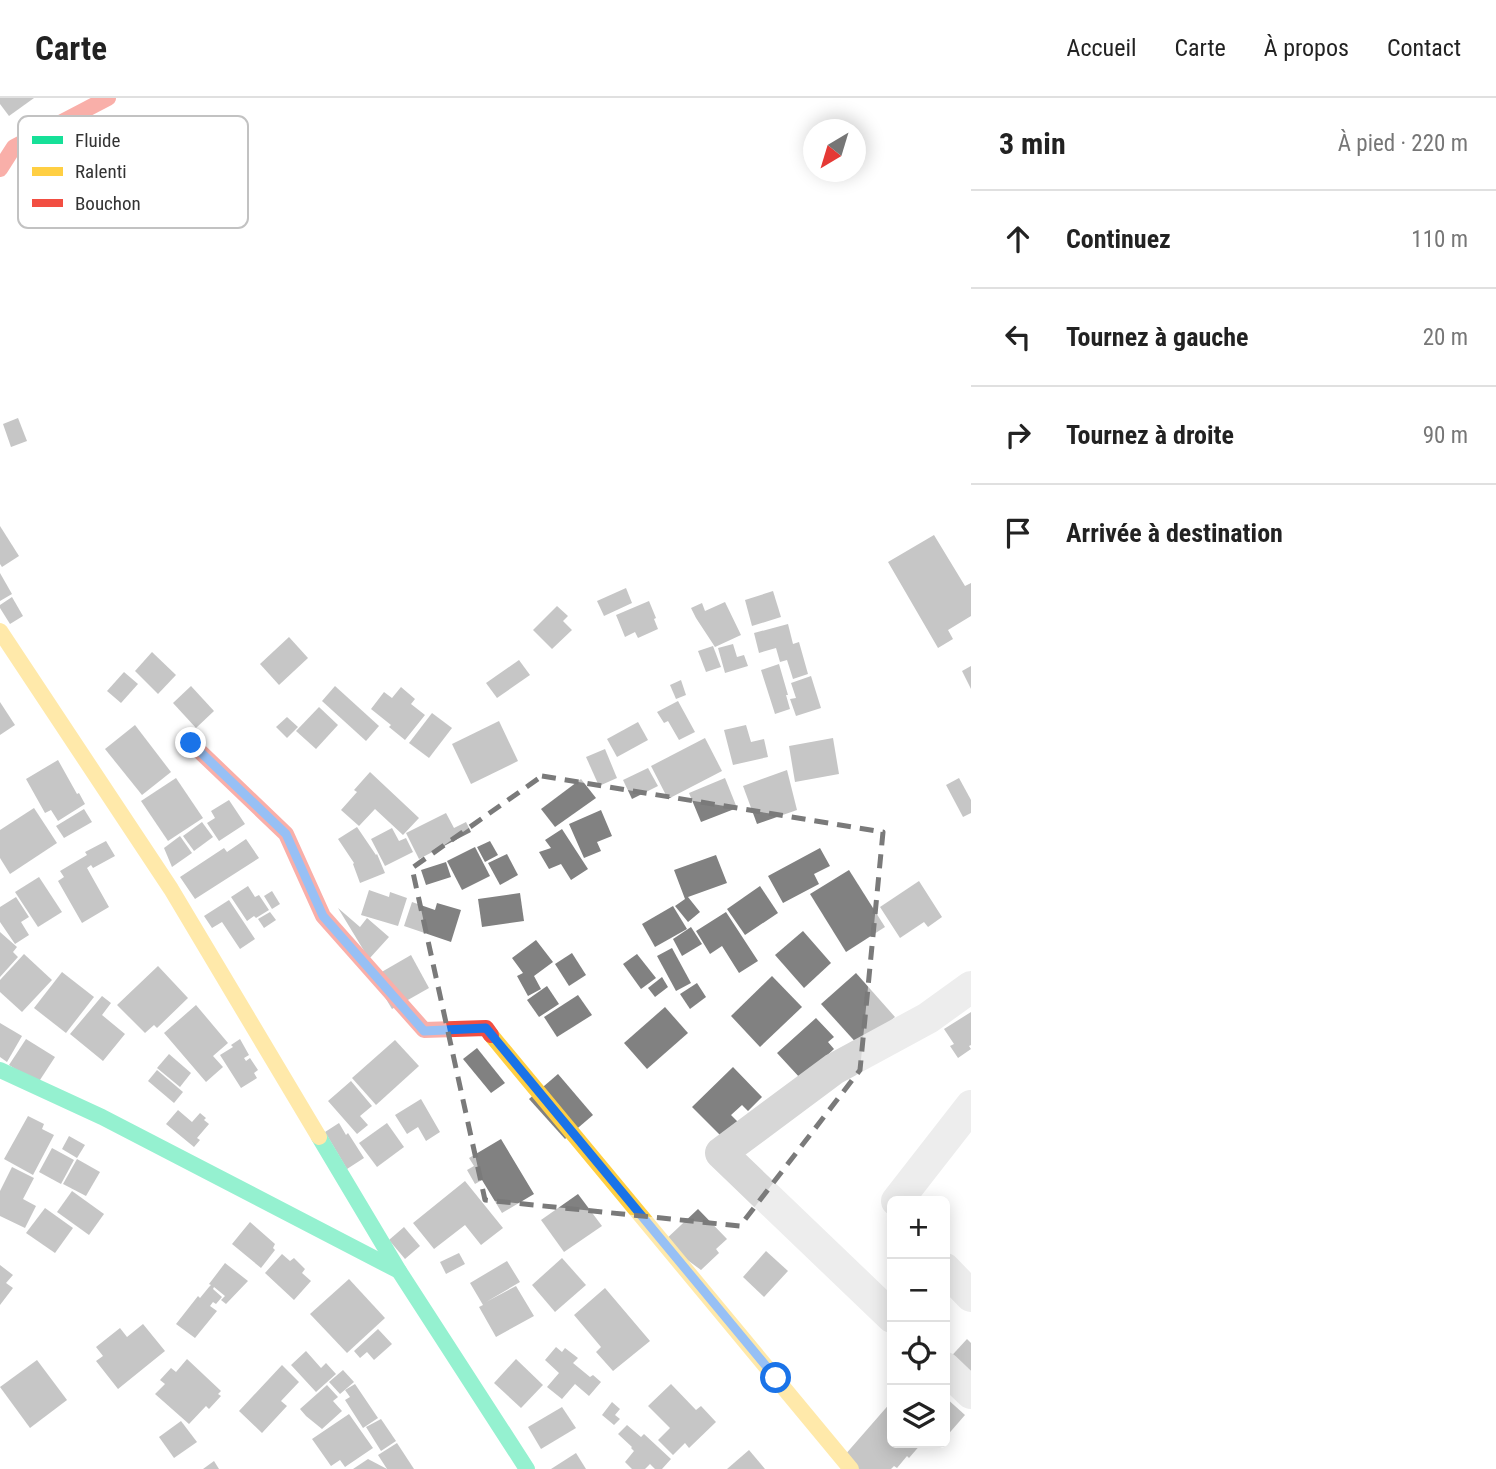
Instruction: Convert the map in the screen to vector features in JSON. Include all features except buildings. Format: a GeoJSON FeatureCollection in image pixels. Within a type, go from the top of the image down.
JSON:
{"type":"FeatureCollection","features":[{"type":"Feature","properties":{"kind":"street"},"geometry":{"type":"LineString","coordinates":[[73,116],[108,98]]}},
{"type":"Feature","properties":{"kind":"street"},"geometry":{"type":"LineString","coordinates":[[0,169],[18,145]]}},
{"type":"Feature","properties":{"kind":"street"},"geometry":{"type":"LineString","coordinates":[[0,631],[171,889],[399,1271],[527,1469]]}},
{"type":"Feature","properties":{"kind":"street"},"geometry":{"type":"LineString","coordinates":[[191,743],[286,834],[323,916],[424,1031],[486,1028],[851,1469]]}},
{"type":"Feature","properties":{"kind":"street"},"geometry":{"type":"LineString","coordinates":[[887,1312],[721,1153],[834,1069],[928,1018],[971,987]]}},
{"type":"Feature","properties":{"kind":"street"},"geometry":{"type":"LineString","coordinates":[[0,1070],[102,1117],[399,1271]]}},
{"type":"Feature","properties":{"kind":"street"},"geometry":{"type":"LineString","coordinates":[[901,1196],[971,1107]]}},
{"type":"Feature","properties":{"kind":"street"},"geometry":{"type":"LineString","coordinates":[[950,1274],[971,1296]]}},
{"type":"Feature","properties":{"kind":"street"},"geometry":{"type":"LineString","coordinates":[[950,1373],[971,1394]]}},
{"type":"Feature","properties":{"kind":"highlighted area"},"geometry":{"type":"Polygon","coordinates":[[[542,776],[883,832],[860,1070],[740,1226],[485,1200],[412,868],[542,776]]]}},
{"type":"Feature","properties":{"kind":"traffic: fast"},"geometry":{"type":"LineString","coordinates":[[0,1070],[102,1117],[399,1271]]}},
{"type":"Feature","properties":{"kind":"traffic: fast"},"geometry":{"type":"LineString","coordinates":[[319,1137],[399,1271],[527,1469]]}},
{"type":"Feature","properties":{"kind":"traffic: slow"},"geometry":{"type":"LineString","coordinates":[[0,631],[171,889],[319,1137]]}},
{"type":"Feature","properties":{"kind":"traffic: slow"},"geometry":{"type":"LineString","coordinates":[[491,1035],[851,1469]]}},
{"type":"Feature","properties":{"kind":"traffic: jam"},"geometry":{"type":"LineString","coordinates":[[73,116],[108,98]]}},
{"type":"Feature","properties":{"kind":"traffic: jam"},"geometry":{"type":"LineString","coordinates":[[0,169],[18,145]]}},
{"type":"Feature","properties":{"kind":"traffic: jam"},"geometry":{"type":"LineString","coordinates":[[191,743],[286,834],[323,916],[424,1030],[486,1028],[491,1035]]}},
{"type":"Feature","properties":{"kind":"route"},"geometry":{"type":"LineString","coordinates":[[191,743],[286,834],[323,916],[424,1031],[486,1028],[776,1378]]}}]}
